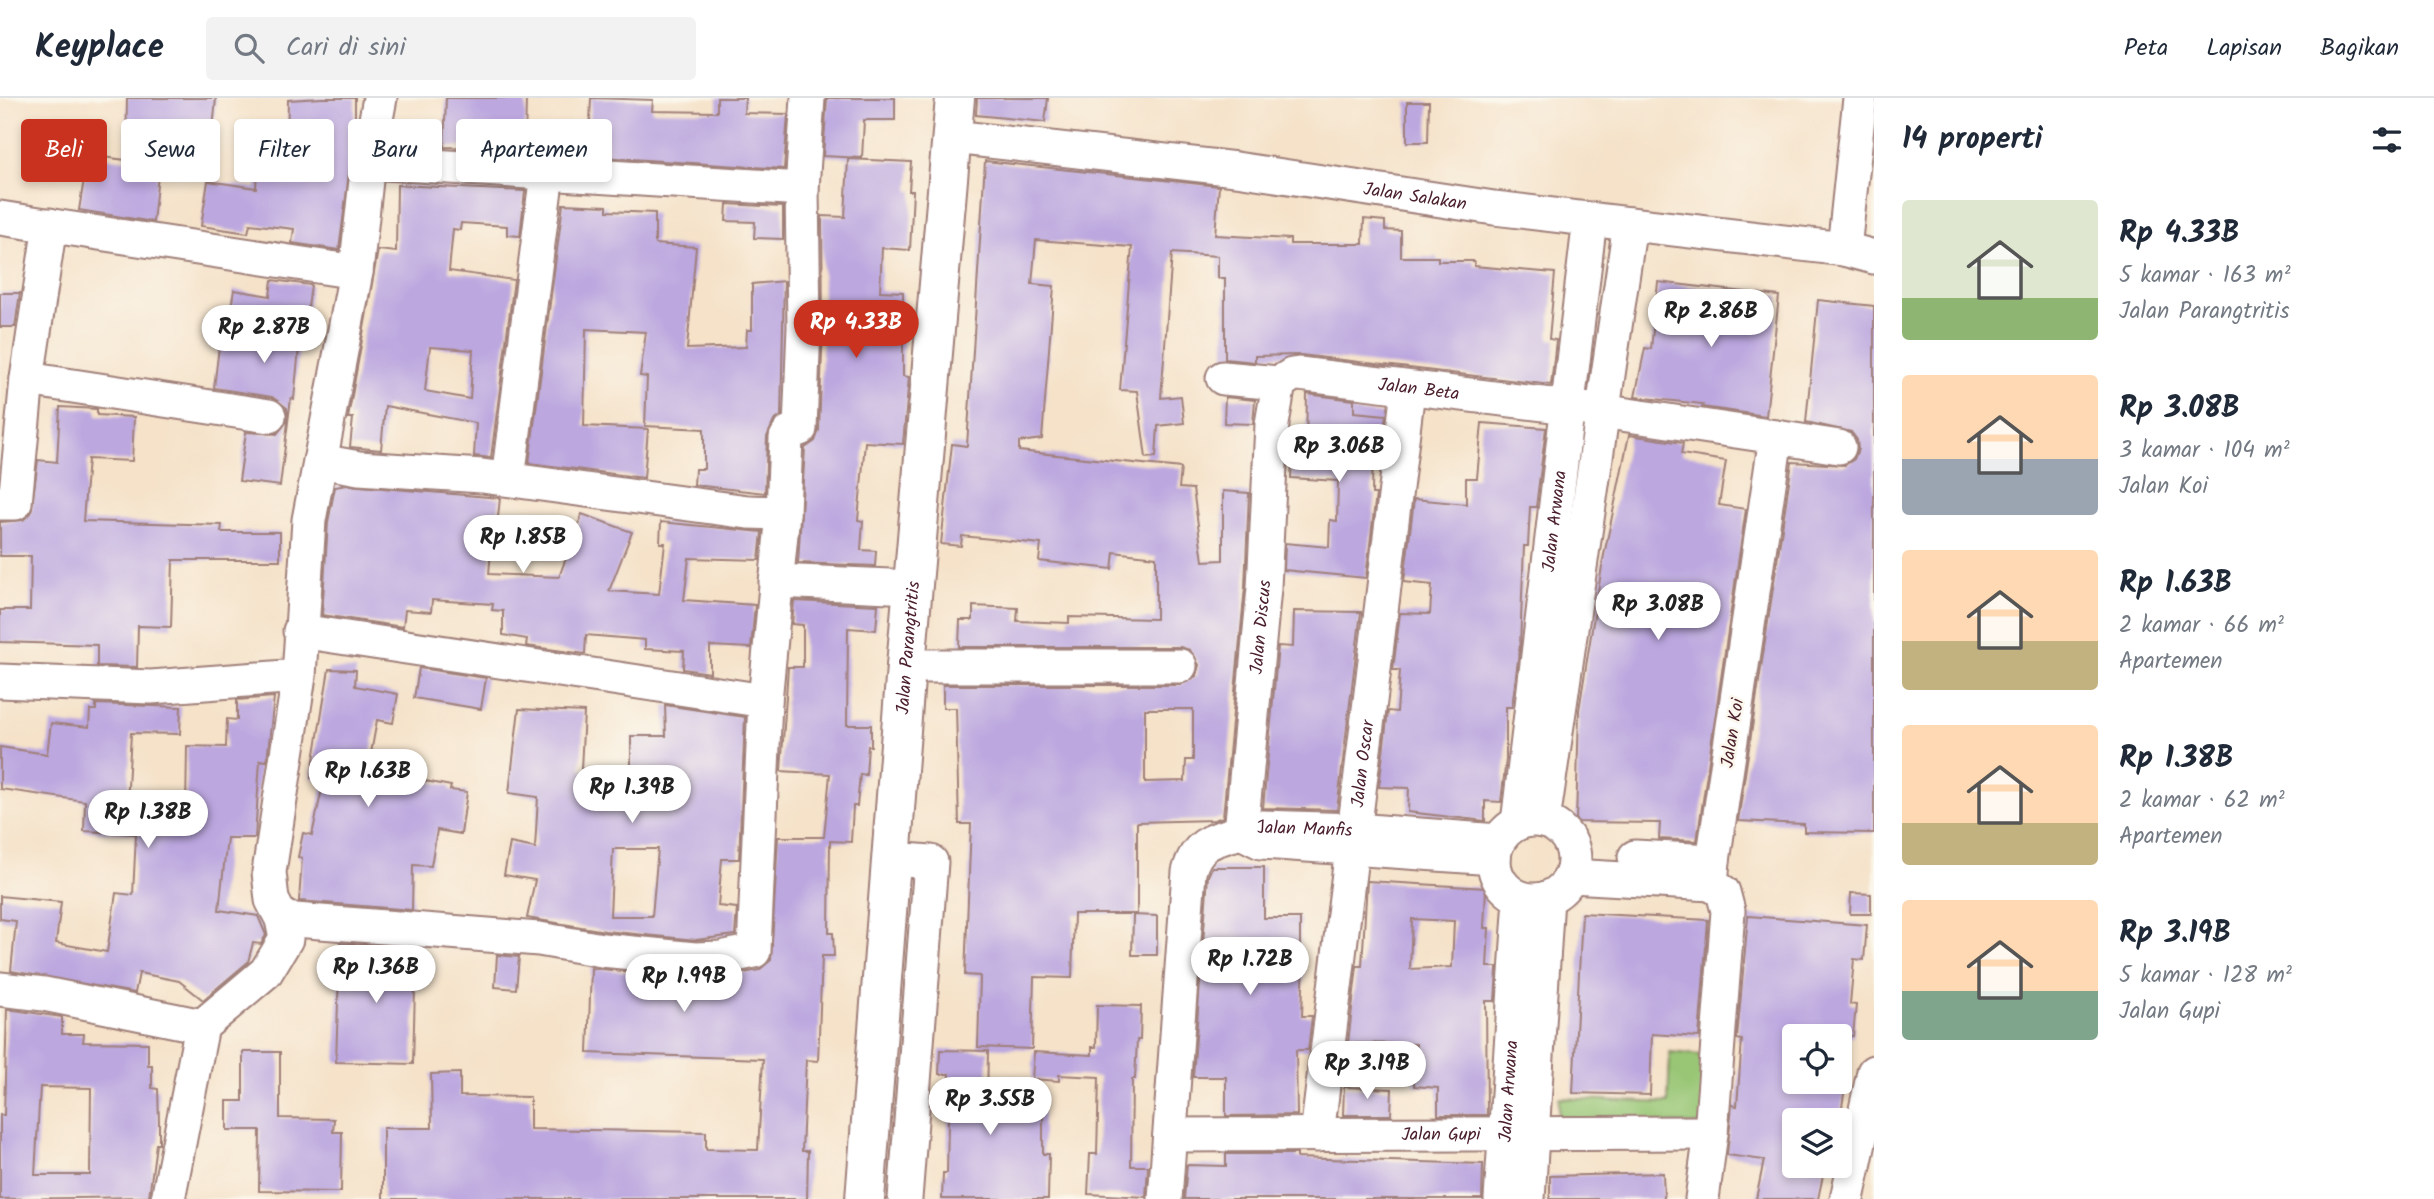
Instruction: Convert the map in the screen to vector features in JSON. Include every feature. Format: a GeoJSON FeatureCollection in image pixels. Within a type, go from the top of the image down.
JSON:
{"type":"FeatureCollection","features":[{"type":"Feature","properties":{"kind":"main road","name":"Jalan Parangtritis"},"geometry":{"type":"LineString","coordinates":[[865,1199],[906,666],[955,98]]}},
{"type":"Feature","properties":{"kind":"street"},"geometry":{"type":"LineString","coordinates":[[376,119],[380,98]]}},
{"type":"Feature","properties":{"kind":"street"},"geometry":{"type":"LineString","coordinates":[[282,919],[539,939],[603,950],[695,959],[749,954],[756,945],[765,701],[783,513],[786,438],[790,432],[799,432],[800,421],[804,327],[802,189],[808,98]]}},
{"type":"Feature","properties":{"kind":"street"},"geometry":{"type":"LineString","coordinates":[[1859,253],[1860,98]]}},
{"type":"Feature","properties":{"kind":"street","name":"Jalan Salakan"},"geometry":{"type":"LineString","coordinates":[[953,137],[1236,169],[1590,219],[1859,253]]}},
{"type":"Feature","properties":{"kind":"street"},"geometry":{"type":"LineString","coordinates":[[612,177],[802,189]]}},
{"type":"Feature","properties":{"kind":"street"},"geometry":{"type":"LineString","coordinates":[[168,1199],[202,1026],[272,964],[286,939],[282,919],[272,900],[269,872],[299,676],[309,520],[356,272],[366,182]]}},
{"type":"Feature","properties":{"kind":"street"},"geometry":{"type":"LineString","coordinates":[[508,479],[546,182]]}},
{"type":"Feature","properties":{"kind":"street"},"geometry":{"type":"LineString","coordinates":[[0,218],[356,272]]}},
{"type":"Feature","properties":{"kind":"street","name":"Jalan Arwana"},"geometry":{"type":"LineString","coordinates":[[1513,836],[1590,219]]}},
{"type":"Feature","properties":{"kind":"street","name":"Jalan Arwana"},"geometry":{"type":"LineString","coordinates":[[1513,836],[1601,411],[1630,224]]}},
{"type":"Feature","properties":{"kind":"street"},"geometry":{"type":"LineString","coordinates":[[0,503],[15,503],[27,379],[50,225]]}},
{"type":"Feature","properties":{"kind":"street","name":"Jalan Beta"},"geometry":{"type":"LineString","coordinates":[[1223,379],[1279,383],[1292,375],[1300,374],[1408,390],[1601,411]]}},
{"type":"Feature","properties":{"kind":"street"},"geometry":{"type":"LineString","coordinates":[[27,379],[269,415]]}},
{"type":"Feature","properties":{"kind":"street","name":"Jalan Discus"},"geometry":{"type":"LineString","coordinates":[[1241,832],[1264,588],[1272,424],[1279,383]]}},
{"type":"Feature","properties":{"kind":"street","name":"Jalan Oscar"},"geometry":{"type":"LineString","coordinates":[[1317,1136],[1408,390]]}},
{"type":"Feature","properties":{"kind":"street"},"geometry":{"type":"LineString","coordinates":[[1601,411],[1839,447]]}},
{"type":"Feature","properties":{"kind":"street","name":"Jalan Koi"},"geometry":{"type":"LineString","coordinates":[[1712,872],[1776,438]]}},
{"type":"Feature","properties":{"kind":"street"},"geometry":{"type":"LineString","coordinates":[[320,461],[359,468],[508,479],[748,512],[783,513]]}},
{"type":"Feature","properties":{"kind":"street"},"geometry":{"type":"LineString","coordinates":[[776,581],[913,587]]}},
{"type":"Feature","properties":{"kind":"street"},"geometry":{"type":"LineString","coordinates":[[300,631],[765,701]]}},
{"type":"Feature","properties":{"kind":"street"},"geometry":{"type":"LineString","coordinates":[[906,666],[1180,666]]}},
{"type":"Feature","properties":{"kind":"street"},"geometry":{"type":"LineString","coordinates":[[0,681],[151,687],[299,676]]}},
{"type":"Feature","properties":{"kind":"street","name":"Jalan Manfis"},"geometry":{"type":"LineString","coordinates":[[1165,1199],[1189,872],[1193,856],[1200,847],[1261,827],[1354,839],[1513,836]]}},
{"type":"Feature","properties":{"kind":"street"},"geometry":{"type":"LineString","coordinates":[[1560,830],[1571,845],[1572,865],[1565,885],[1534,898],[1502,885],[1496,875],[1513,836],[1560,830]]}},
{"type":"Feature","properties":{"kind":"street"},"geometry":{"type":"LineString","coordinates":[[892,859],[931,862],[905,1199]]}},
{"type":"Feature","properties":{"kind":"street"},"geometry":{"type":"LineString","coordinates":[[1572,865],[1712,872],[1724,892],[1727,911],[1712,1133],[1702,1199]]}},
{"type":"Feature","properties":{"kind":"street","name":"Jalan Arwana"},"geometry":{"type":"LineString","coordinates":[[1501,1199],[1518,1135],[1534,898]]}},
{"type":"Feature","properties":{"kind":"street"},"geometry":{"type":"LineString","coordinates":[[0,989],[44,994],[202,1026]]}},
{"type":"Feature","properties":{"kind":"street"},"geometry":{"type":"LineString","coordinates":[[1847,1199],[1865,1146],[1874,1072]]}},
{"type":"Feature","properties":{"kind":"street","name":"Jalan Gupi"},"geometry":{"type":"LineString","coordinates":[[1170,1136],[1712,1133]]}},
{"type":"Feature","properties":{"kind":"street","name":"Jalan Arwana"},"geometry":{"type":"LineString","coordinates":[[1518,1135],[1528,1199]]}},
{"type":"Feature","properties":{"kind":"green space"},"geometry":{"type":"Polygon","coordinates":[[[1670,1052],[1710,1056],[1704,1125],[1558,1119],[1559,1098],[1668,1103],[1670,1052]]]}},
{"type":"Feature","properties":{"kind":"building"},"geometry":{"type":"Polygon","coordinates":[[[127,98],[216,98],[214,119],[127,119],[127,98]]]}},
{"type":"Feature","properties":{"kind":"building"},"geometry":{"type":"Polygon","coordinates":[[[355,98],[355,119],[348,119],[348,181],[339,250],[292,243],[294,229],[250,224],[248,233],[201,226],[208,182],[256,188],[256,182],[334,182],[334,119],[288,119],[288,100],[355,98]]]}},
{"type":"Feature","properties":{"kind":"building"},"geometry":{"type":"Polygon","coordinates":[[[446,98],[526,98],[526,119],[456,119],[456,147],[444,147],[446,98]]]}},
{"type":"Feature","properties":{"kind":"building"},"geometry":{"type":"Polygon","coordinates":[[[591,98],[653,100],[652,111],[717,112],[717,98],[745,98],[744,113],[788,114],[784,169],[612,158],[612,119],[590,119],[591,98]]]}},
{"type":"Feature","properties":{"kind":"building"},"geometry":{"type":"Polygon","coordinates":[[[827,98],[895,98],[895,120],[864,120],[862,158],[823,156],[827,98]]]}},
{"type":"Feature","properties":{"kind":"building"},"geometry":{"type":"Polygon","coordinates":[[[977,98],[1048,98],[1045,122],[976,115],[977,98]]]}},
{"type":"Feature","properties":{"kind":"building"},"geometry":{"type":"Polygon","coordinates":[[[1407,102],[1429,102],[1428,142],[1407,142],[1407,102]]]}},
{"type":"Feature","properties":{"kind":"building"},"geometry":{"type":"Polygon","coordinates":[[[107,158],[121,159],[121,182],[157,182],[153,222],[79,210],[84,182],[107,182],[107,158]]]}},
{"type":"Feature","properties":{"kind":"building"},"geometry":{"type":"Polygon","coordinates":[[[848,159],[911,162],[909,191],[913,191],[910,250],[882,248],[880,291],[903,292],[903,376],[909,377],[903,444],[865,442],[858,520],[863,521],[861,550],[876,551],[875,566],[798,563],[805,448],[815,441],[819,430],[823,327],[822,216],[845,217],[848,159]]]}},
{"type":"Feature","properties":{"kind":"building"},"geometry":{"type":"Polygon","coordinates":[[[985,161],[1219,186],[1215,235],[1290,239],[1290,244],[1363,244],[1364,219],[1385,221],[1385,230],[1401,231],[1401,257],[1438,257],[1438,261],[1474,261],[1474,266],[1555,273],[1549,339],[1556,340],[1551,385],[1301,355],[1255,356],[1255,362],[1225,359],[1225,278],[1218,278],[1218,256],[1172,253],[1161,398],[1181,396],[1184,423],[1158,426],[1156,457],[1146,458],[1137,391],[1120,390],[1132,247],[1036,240],[1032,284],[1054,286],[1042,439],[1019,442],[1019,451],[1181,468],[1179,488],[1193,489],[1203,561],[1223,560],[1223,491],[1249,493],[1245,587],[1223,817],[1214,820],[1137,822],[1137,914],[1074,914],[1072,978],[1034,977],[1032,1049],[978,1047],[980,976],[965,975],[971,824],[959,824],[956,708],[943,708],[943,685],[1180,685],[1196,676],[1199,665],[1190,650],[1180,647],[959,647],[960,620],[973,620],[973,606],[1018,608],[1017,621],[1069,623],[1069,617],[1156,619],[1156,557],[1114,552],[1112,569],[1039,561],[1041,544],[962,536],[961,546],[941,544],[952,444],[967,446],[985,161]],[[1145,709],[1145,782],[1185,781],[1186,760],[1193,760],[1193,709],[1145,709]]]}},
{"type":"Feature","properties":{"kind":"building"},"geometry":{"type":"Polygon","coordinates":[[[397,185],[525,191],[520,236],[507,235],[507,226],[461,223],[460,230],[453,229],[449,271],[514,280],[491,458],[474,456],[476,423],[385,406],[381,450],[350,447],[353,418],[348,418],[378,250],[396,252],[397,185]],[[430,347],[425,391],[470,399],[473,350],[430,347]]]}},
{"type":"Feature","properties":{"kind":"building"},"geometry":{"type":"Polygon","coordinates":[[[563,204],[607,206],[607,211],[655,213],[655,244],[696,247],[687,349],[746,347],[747,330],[752,330],[752,284],[784,281],[781,416],[774,421],[767,437],[765,493],[694,485],[695,469],[704,469],[704,429],[645,426],[647,377],[640,376],[646,332],[586,329],[584,426],[648,429],[644,478],[529,463],[563,204]]]}},
{"type":"Feature","properties":{"kind":"building"},"geometry":{"type":"Polygon","coordinates":[[[727,204],[783,207],[783,239],[754,238],[755,222],[726,221],[727,204]]]}},
{"type":"Feature","properties":{"kind":"building"},"geometry":{"type":"Polygon","coordinates":[[[272,280],[311,285],[304,339],[300,338],[294,399],[291,398],[280,486],[239,481],[246,432],[277,434],[288,420],[287,408],[272,397],[214,388],[219,347],[224,348],[234,290],[270,296],[272,280]]]}},
{"type":"Feature","properties":{"kind":"building"},"geometry":{"type":"Polygon","coordinates":[[[1658,282],[1779,296],[1766,416],[1702,407],[1703,404],[1635,397],[1645,348],[1651,349],[1658,282]]]}},
{"type":"Feature","properties":{"kind":"building"},"geometry":{"type":"Polygon","coordinates":[[[0,293],[20,293],[15,327],[0,327],[0,293]]]}},
{"type":"Feature","properties":{"kind":"building"},"geometry":{"type":"Polygon","coordinates":[[[1818,300],[1874,306],[1874,833],[1804,832],[1804,824],[1738,821],[1792,462],[1845,465],[1854,459],[1858,449],[1857,440],[1851,432],[1806,422],[1818,300]]]}},
{"type":"Feature","properties":{"kind":"building"},"geometry":{"type":"Polygon","coordinates":[[[1307,394],[1354,400],[1354,412],[1386,415],[1382,443],[1373,442],[1372,494],[1376,494],[1366,578],[1284,570],[1285,543],[1329,547],[1330,520],[1337,521],[1338,481],[1291,478],[1293,446],[1306,447],[1307,394]]]}},
{"type":"Feature","properties":{"kind":"building"},"geometry":{"type":"Polygon","coordinates":[[[1225,397],[1255,400],[1253,424],[1224,423],[1225,397]]]}},
{"type":"Feature","properties":{"kind":"building"},"geometry":{"type":"Polygon","coordinates":[[[60,407],[97,409],[97,415],[134,417],[132,461],[88,459],[83,521],[222,525],[221,532],[280,532],[280,560],[173,560],[171,627],[138,626],[137,667],[97,666],[97,645],[0,642],[0,610],[30,610],[31,556],[0,556],[0,522],[23,520],[31,513],[38,460],[57,462],[60,407]]]}},
{"type":"Feature","properties":{"kind":"building"},"geometry":{"type":"Polygon","coordinates":[[[1482,423],[1546,428],[1536,507],[1530,507],[1528,546],[1524,546],[1520,645],[1512,707],[1506,707],[1506,759],[1501,802],[1485,801],[1485,821],[1408,812],[1409,788],[1379,787],[1388,711],[1397,712],[1400,670],[1393,670],[1400,613],[1430,614],[1432,585],[1404,582],[1414,499],[1466,504],[1466,478],[1477,478],[1482,423]]]}},
{"type":"Feature","properties":{"kind":"building"},"geometry":{"type":"Polygon","coordinates":[[[1629,435],[1683,443],[1681,454],[1726,461],[1719,505],[1746,509],[1697,841],[1659,839],[1660,823],[1576,822],[1579,710],[1603,560],[1629,435]]]}},
{"type":"Feature","properties":{"kind":"building"},"geometry":{"type":"Polygon","coordinates":[[[347,485],[500,498],[497,526],[493,526],[489,574],[559,577],[582,514],[632,532],[609,591],[659,594],[665,543],[660,543],[661,522],[762,532],[759,560],[689,558],[684,600],[755,605],[751,648],[710,646],[710,673],[683,669],[684,651],[645,649],[645,640],[586,635],[585,654],[526,646],[527,639],[503,635],[503,611],[492,610],[493,604],[432,600],[431,612],[405,610],[403,627],[322,615],[328,522],[335,487],[347,485]]]}},
{"type":"Feature","properties":{"kind":"building"},"geometry":{"type":"Polygon","coordinates":[[[794,601],[878,605],[876,630],[848,628],[847,725],[871,725],[871,746],[868,746],[866,775],[860,774],[857,806],[853,806],[851,842],[830,841],[829,933],[833,933],[834,956],[822,956],[818,1061],[806,1060],[802,1151],[808,1151],[807,1199],[383,1199],[383,1128],[432,1128],[431,1074],[460,1073],[460,1096],[530,1097],[530,1129],[706,1132],[706,1149],[758,1150],[763,1059],[588,1053],[591,968],[693,978],[722,977],[759,970],[771,960],[778,837],[824,837],[830,774],[781,771],[788,667],[803,667],[803,625],[792,624],[794,601]]]}},
{"type":"Feature","properties":{"kind":"building"},"geometry":{"type":"Polygon","coordinates":[[[1294,611],[1361,612],[1337,810],[1263,808],[1278,646],[1293,647],[1294,611]]]}},
{"type":"Feature","properties":{"kind":"building"},"geometry":{"type":"Polygon","coordinates":[[[419,668],[486,678],[481,709],[414,698],[419,668]]]}},
{"type":"Feature","properties":{"kind":"building"},"geometry":{"type":"Polygon","coordinates":[[[329,669],[356,670],[355,686],[398,694],[393,723],[377,720],[368,770],[451,786],[450,790],[467,792],[461,834],[437,830],[431,866],[413,865],[412,910],[299,901],[302,858],[298,857],[303,833],[312,835],[324,780],[311,778],[329,669]]]}},
{"type":"Feature","properties":{"kind":"building"},"geometry":{"type":"Polygon","coordinates":[[[274,697],[267,761],[260,760],[255,838],[227,838],[219,910],[258,916],[266,935],[261,944],[253,943],[248,962],[203,1000],[179,981],[139,973],[135,993],[11,971],[16,921],[0,919],[0,896],[61,902],[56,943],[107,952],[116,893],[133,895],[136,834],[84,831],[85,801],[0,789],[0,747],[47,754],[51,723],[89,727],[90,710],[96,710],[96,704],[181,707],[180,734],[131,733],[127,805],[186,810],[187,746],[226,747],[227,719],[237,720],[237,700],[274,697]]]}},
{"type":"Feature","properties":{"kind":"building"},"geometry":{"type":"Polygon","coordinates":[[[665,705],[745,717],[739,859],[722,859],[718,906],[737,908],[735,935],[696,940],[605,931],[527,918],[535,880],[504,875],[510,843],[535,848],[538,797],[509,793],[519,709],[584,712],[581,769],[631,771],[631,736],[666,736],[665,705]],[[613,849],[610,916],[652,916],[658,849],[613,849]]]}},
{"type":"Feature","properties":{"kind":"building"},"geometry":{"type":"Polygon","coordinates":[[[1212,867],[1264,867],[1264,918],[1300,918],[1300,955],[1304,956],[1302,1016],[1312,1016],[1308,1050],[1296,1050],[1297,1115],[1226,1116],[1226,1077],[1193,1077],[1208,876],[1212,867]]]}},
{"type":"Feature","properties":{"kind":"building"},"geometry":{"type":"Polygon","coordinates":[[[1367,881],[1486,888],[1484,928],[1489,928],[1487,967],[1497,967],[1495,1001],[1486,1001],[1487,1115],[1438,1115],[1438,1088],[1414,1086],[1416,1044],[1348,1043],[1357,966],[1362,966],[1367,881]],[[1412,919],[1410,969],[1452,967],[1454,921],[1412,919]]]}},
{"type":"Feature","properties":{"kind":"building"},"geometry":{"type":"Polygon","coordinates":[[[1851,893],[1871,894],[1871,914],[1850,914],[1851,893]]]}},
{"type":"Feature","properties":{"kind":"building"},"geometry":{"type":"Polygon","coordinates":[[[1582,913],[1708,920],[1699,1037],[1652,1034],[1650,1095],[1573,1093],[1582,913]]]}},
{"type":"Feature","properties":{"kind":"building"},"geometry":{"type":"Polygon","coordinates":[[[1133,915],[1157,916],[1157,955],[1132,955],[1133,915]]]}},
{"type":"Feature","properties":{"kind":"building"},"geometry":{"type":"Polygon","coordinates":[[[1748,916],[1867,925],[1864,960],[1854,959],[1850,1004],[1856,1005],[1853,1036],[1852,1024],[1782,1024],[1782,1094],[1844,1094],[1842,1108],[1782,1108],[1782,1178],[1822,1178],[1818,1199],[1756,1199],[1764,1160],[1727,1155],[1732,1105],[1737,1106],[1742,1040],[1737,1039],[1748,916]]]}},
{"type":"Feature","properties":{"kind":"building"},"geometry":{"type":"Polygon","coordinates":[[[340,943],[416,949],[413,1064],[336,1062],[340,943]]]}},
{"type":"Feature","properties":{"kind":"building"},"geometry":{"type":"Polygon","coordinates":[[[497,955],[519,957],[516,989],[495,987],[497,955]]]}},
{"type":"Feature","properties":{"kind":"building"},"geometry":{"type":"Polygon","coordinates":[[[1097,1005],[1141,1006],[1140,1040],[1137,1040],[1135,1079],[1132,1079],[1131,1166],[1148,1166],[1146,1197],[1088,1194],[1090,1154],[1097,1154],[1099,1077],[1059,1075],[1059,1081],[1032,1079],[1034,1052],[1092,1055],[1092,1047],[1096,1047],[1097,1005]]]}},
{"type":"Feature","properties":{"kind":"building"},"geometry":{"type":"Polygon","coordinates":[[[7,1009],[62,1017],[62,1034],[84,1034],[83,1042],[148,1043],[152,1088],[158,1089],[159,1122],[159,1144],[156,1144],[149,1197],[0,1199],[0,1115],[4,1115],[7,1009]],[[40,1087],[35,1175],[90,1175],[91,1088],[40,1087]]]}},
{"type":"Feature","properties":{"kind":"building"},"geometry":{"type":"Polygon","coordinates":[[[940,1050],[988,1051],[987,1101],[1043,1101],[1043,1154],[1049,1154],[1048,1199],[942,1199],[943,1173],[947,1173],[949,1074],[939,1074],[940,1050]]]}},
{"type":"Feature","properties":{"kind":"building"},"geometry":{"type":"Polygon","coordinates":[[[243,1052],[280,1052],[280,1118],[334,1119],[333,1132],[342,1132],[341,1192],[259,1191],[260,1130],[227,1130],[227,1101],[243,1101],[243,1052]]]}},
{"type":"Feature","properties":{"kind":"building"},"geometry":{"type":"Polygon","coordinates":[[[1344,1087],[1392,1089],[1391,1115],[1343,1115],[1344,1087]]]}},
{"type":"Feature","properties":{"kind":"building"},"geometry":{"type":"Polygon","coordinates":[[[1226,1154],[1297,1154],[1297,1158],[1483,1164],[1482,1199],[1184,1199],[1187,1165],[1226,1166],[1226,1154]]]}},
{"type":"Feature","properties":{"kind":"building"},"geometry":{"type":"Polygon","coordinates":[[[1663,1173],[1664,1199],[1550,1199],[1550,1176],[1663,1173]]]}}]}
